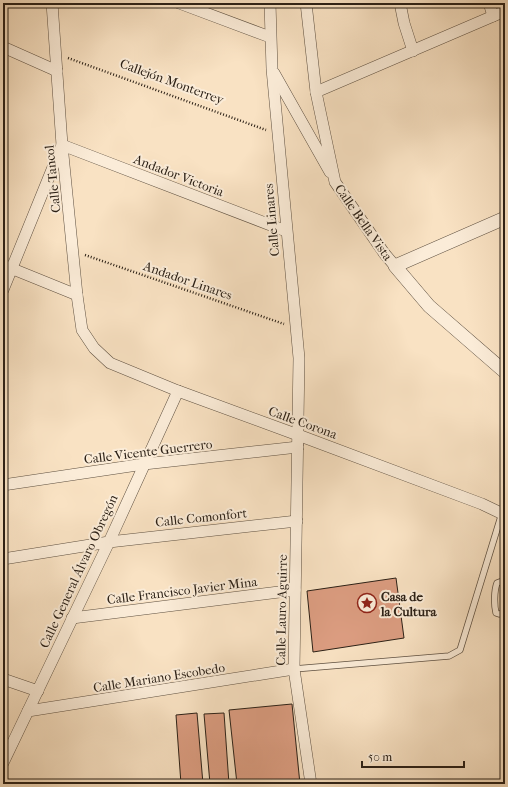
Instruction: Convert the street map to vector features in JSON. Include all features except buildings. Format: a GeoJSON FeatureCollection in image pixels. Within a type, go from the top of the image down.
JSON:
{"type":"FeatureCollection","features":[{"type":"Feature","properties":{"kind":"street","name":"Calle Tancol"},"geometry":{"type":"LineString","coordinates":[[52,3],[62,145],[77,295],[82,330],[94,348]]}},
{"type":"Feature","properties":{"kind":"street"},"geometry":{"type":"LineString","coordinates":[[179,3],[270,37]]}},
{"type":"Feature","properties":{"kind":"street","name":"Calle Linares"},"geometry":{"type":"LineString","coordinates":[[270,3],[272,70],[299,358],[298,435]]}},
{"type":"Feature","properties":{"kind":"street","name":"Calle Bella Vista"},"geometry":{"type":"LineString","coordinates":[[306,3],[316,92],[335,182],[384,253],[428,306],[505,372]]}},
{"type":"Feature","properties":{"kind":"street"},"geometry":{"type":"LineString","coordinates":[[400,3],[404,23],[413,51]]}},
{"type":"Feature","properties":{"kind":"street"},"geometry":{"type":"LineString","coordinates":[[489,3],[494,16]]}},
{"type":"Feature","properties":{"kind":"street"},"geometry":{"type":"LineString","coordinates":[[316,92],[505,11]]}},
{"type":"Feature","properties":{"kind":"street"},"geometry":{"type":"LineString","coordinates":[[3,47],[57,71]]}},
{"type":"Feature","properties":{"kind":"street"},"geometry":{"type":"LineString","coordinates":[[272,70],[335,182]]}},
{"type":"Feature","properties":{"kind":"street"},"geometry":{"type":"LineString","coordinates":[[3,290],[8,267],[62,145]]}},
{"type":"Feature","properties":{"kind":"street","name":"Andador Victoria"},"geometry":{"type":"LineString","coordinates":[[62,145],[286,231]]}},
{"type":"Feature","properties":{"kind":"street"},"geometry":{"type":"LineString","coordinates":[[395,266],[505,218]]}},
{"type":"Feature","properties":{"kind":"street"},"geometry":{"type":"LineString","coordinates":[[8,267],[77,295]]}},
{"type":"Feature","properties":{"kind":"street","name":"Calle Corona"},"geometry":{"type":"LineString","coordinates":[[94,348],[110,363],[178,391],[482,504],[504,514]]}},
{"type":"Feature","properties":{"kind":"street","name":"Calle General Álvaro Obregón"},"geometry":{"type":"LineString","coordinates":[[3,763],[109,542],[178,391]]}},
{"type":"Feature","properties":{"kind":"street","name":"Calle Lauro Aguirre"},"geometry":{"type":"LineString","coordinates":[[298,435],[294,669],[311,784]]}},
{"type":"Feature","properties":{"kind":"street","name":"Calle Vicente Guerrero"},"geometry":{"type":"LineString","coordinates":[[3,485],[144,464],[298,447]]}},
{"type":"Feature","properties":{"kind":"street","name":"Calle Comonfort"},"geometry":{"type":"LineString","coordinates":[[3,559],[109,542],[296,521]]}},
{"type":"Feature","properties":{"kind":"street","name":"Calle Francisco Javier Mina"},"geometry":{"type":"LineString","coordinates":[[72,618],[296,590]]}},
{"type":"Feature","properties":{"kind":"street","name":"Calle Mariano Escobedo"},"geometry":{"type":"LineString","coordinates":[[28,712],[294,669]]}},
{"type":"Feature","properties":{"kind":"street"},"geometry":{"type":"LineString","coordinates":[[3,678],[38,691]]}},
{"type":"Feature","properties":{"kind":"lane"},"geometry":{"type":"LineString","coordinates":[[294,669],[449,656],[460,650],[504,514]]}},
{"type":"Feature","properties":{"kind":"lane"},"geometry":{"type":"LineString","coordinates":[[505,580],[497,583],[495,609],[496,613],[505,613]]}},
{"type":"Feature","properties":{"kind":"path","name":"Callejón Monterrey"},"geometry":{"type":"LineString","coordinates":[[56,54],[278,134]]}},
{"type":"Feature","properties":{"kind":"path","name":"Andador Linares"},"geometry":{"type":"LineString","coordinates":[[73,251],[296,328]]}},
{"type":"Feature","properties":{"kind":"place","name":"Casa de la Cultura"},"geometry":{"type":"Point","coordinates":[367,603]}}]}
